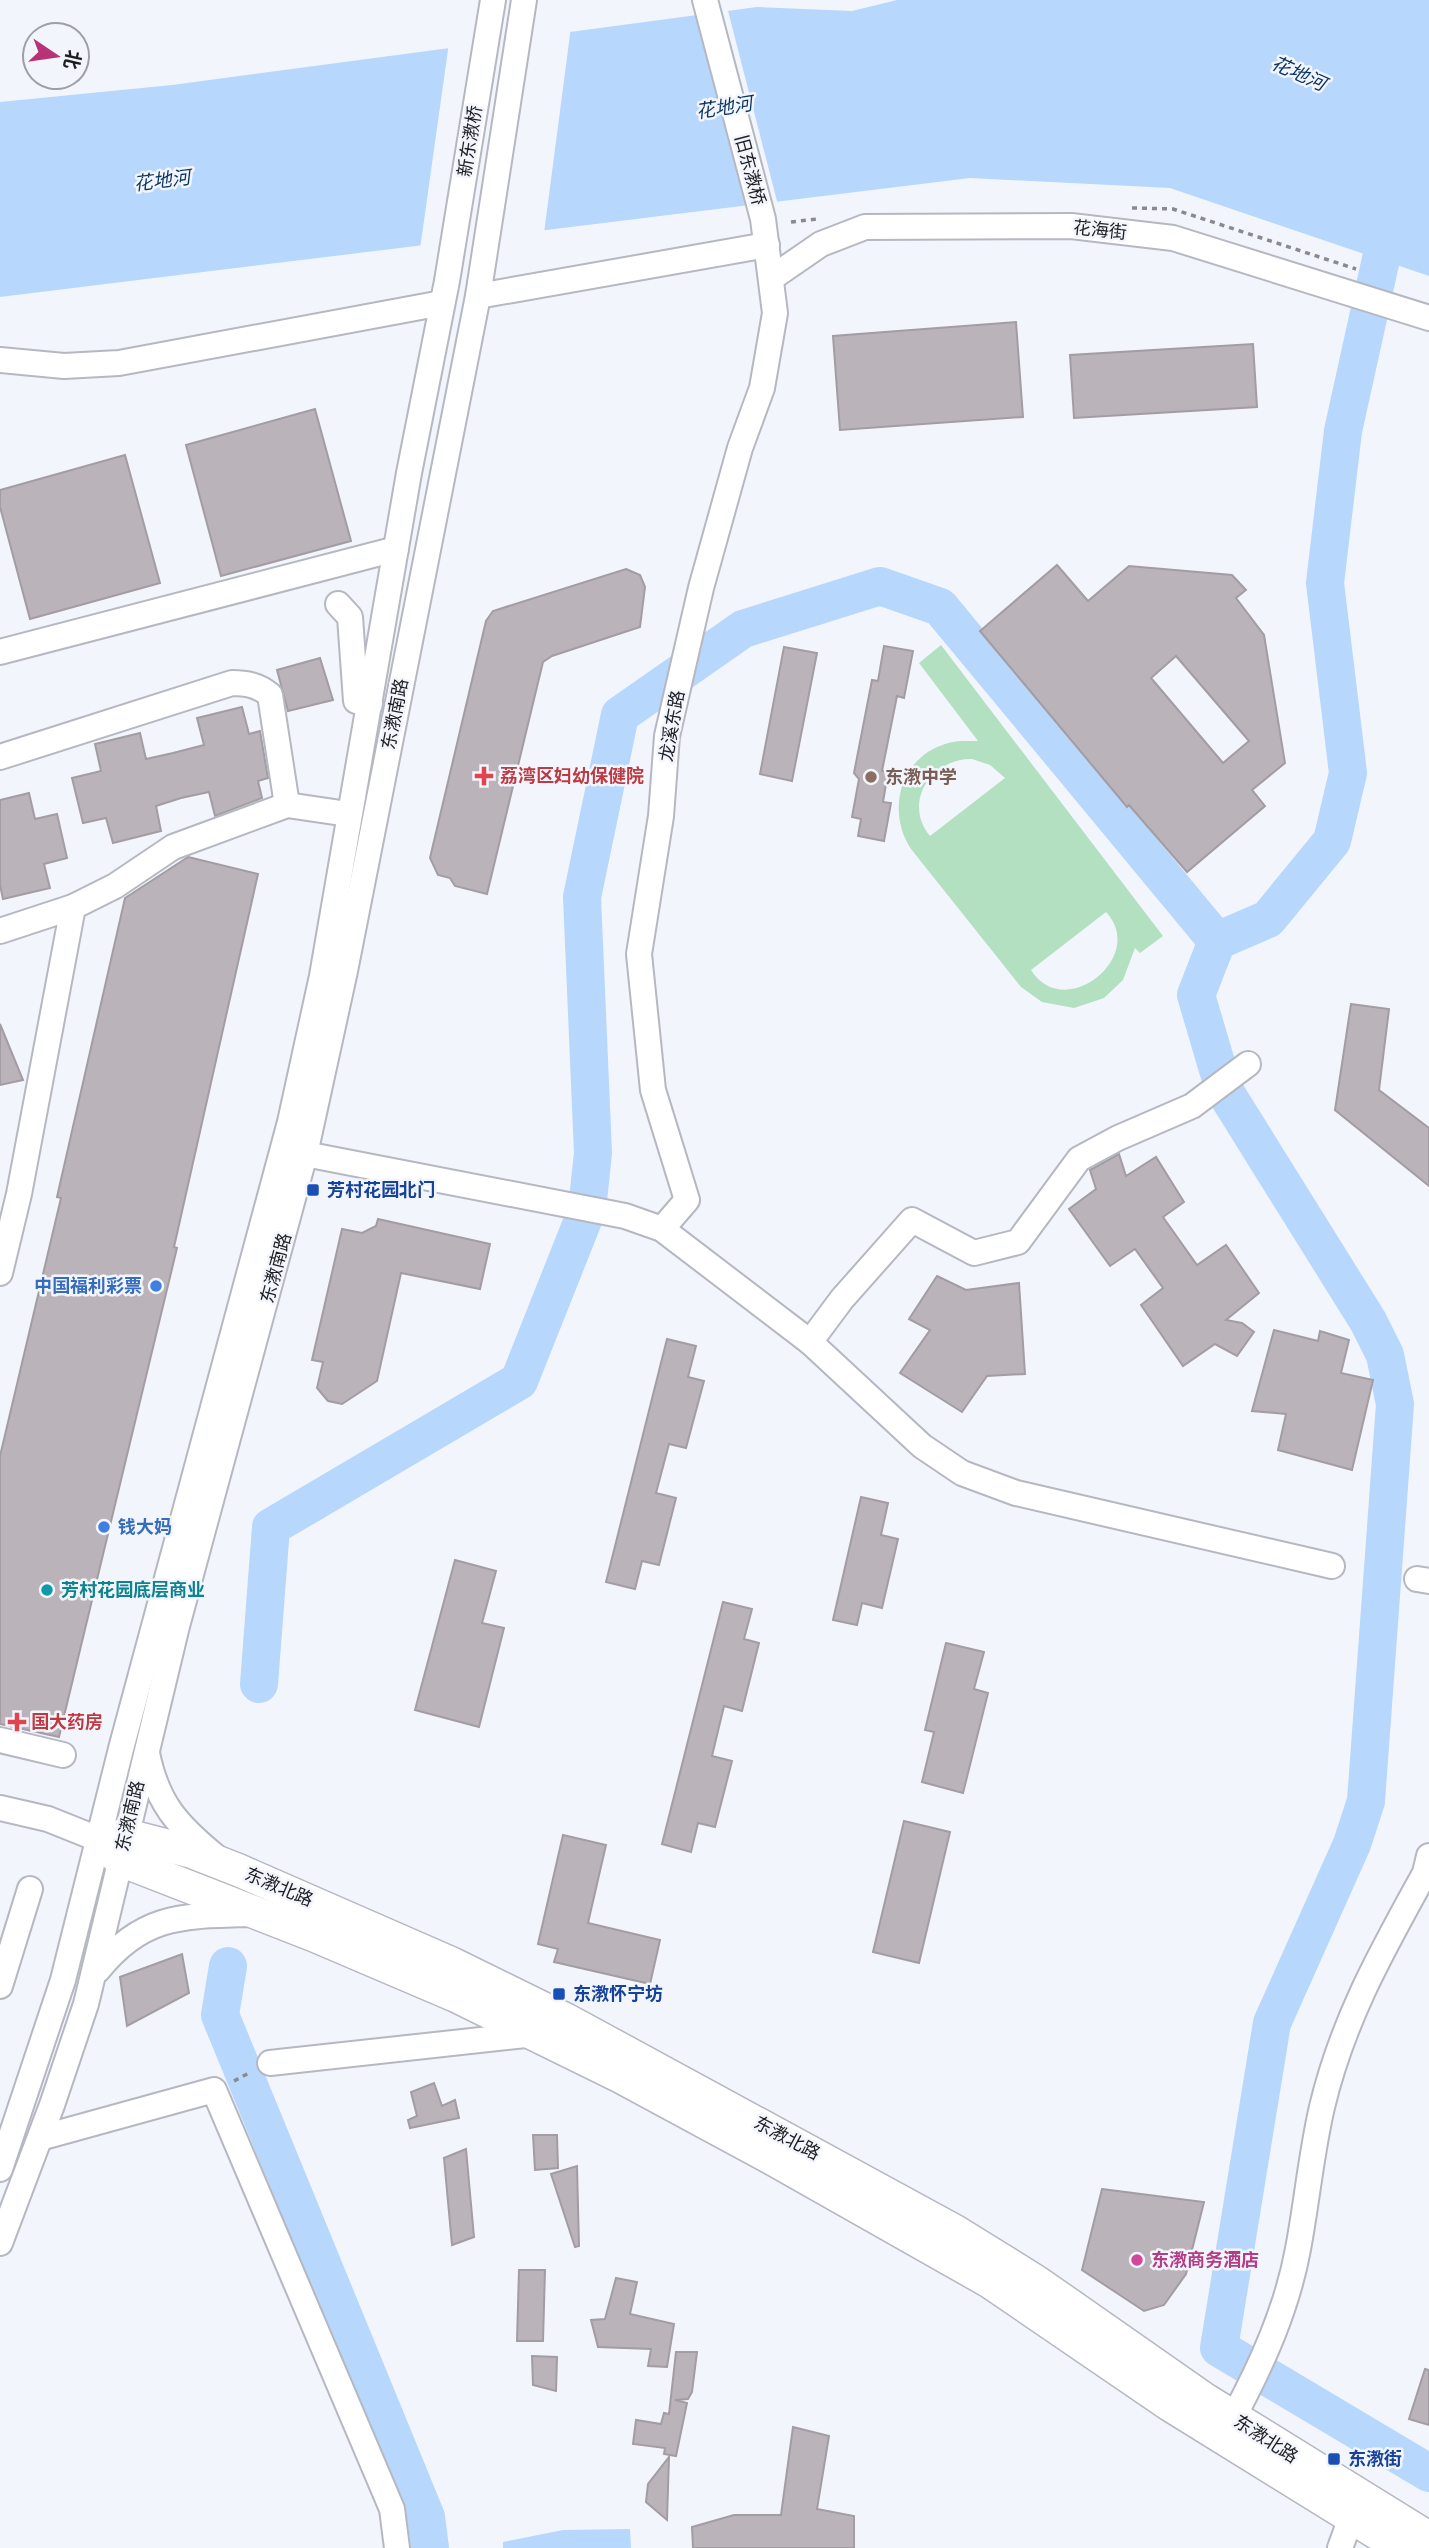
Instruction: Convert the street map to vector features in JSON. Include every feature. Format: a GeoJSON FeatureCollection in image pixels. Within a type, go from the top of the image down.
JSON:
{"type":"FeatureCollection","features":[{"type":"Feature","properties":{"kind":"main road","name":"东漖北路"},"geometry":{"type":"LineString","coordinates":[[115,1844],[227,1866],[512,1992],[815,2152],[1005,2261],[1130,2350],[1233,2418],[1429,2538]]}},
{"type":"Feature","properties":{"kind":"main road","name":"东漖北路"},"geometry":{"type":"LineString","coordinates":[[115,1844],[257,1914],[399,1970],[535,2034],[725,2133],[940,2252],[1044,2316],[1170,2405],[1401,2548]]}},
{"type":"Feature","properties":{"kind":"street","name":"新东漖桥"},"geometry":{"type":"LineString","coordinates":[[445,292],[493,0]]}},
{"type":"Feature","properties":{"kind":"street","name":"新东漖桥"},"geometry":{"type":"LineString","coordinates":[[479,285],[524,0]]}},
{"type":"Feature","properties":{"kind":"street","name":"旧东漖桥"},"geometry":{"type":"LineString","coordinates":[[705,0],[763,219]]}},
{"type":"Feature","properties":{"kind":"street","name":"龙溪东路"},"geometry":{"type":"LineString","coordinates":[[662,1229],[687,1199],[653,1090],[639,954],[661,816],[667,736],[701,588],[771,351],[775,313],[763,219]]}},
{"type":"Feature","properties":{"kind":"street","name":"花海街"},"geometry":{"type":"LineString","coordinates":[[772,278],[821,244],[865,227],[1071,226],[1173,238],[1429,318]]}},
{"type":"Feature","properties":{"kind":"street"},"geometry":{"type":"LineString","coordinates":[[479,285],[767,246]]}},
{"type":"Feature","properties":{"kind":"street","name":"东漖南路"},"geometry":{"type":"LineString","coordinates":[[0,2169],[63,1980],[115,1844],[146,1747],[305,1154],[345,971],[479,285]]}},
{"type":"Feature","properties":{"kind":"street"},"geometry":{"type":"LineString","coordinates":[[0,360],[64,366],[119,363],[445,292]]}},
{"type":"Feature","properties":{"kind":"street","name":"东漖南路"},"geometry":{"type":"LineString","coordinates":[[0,2243],[68,2060],[93,1976],[115,1844],[290,1122],[322,976],[348,814],[445,292]]}},
{"type":"Feature","properties":{"kind":"street"},"geometry":{"type":"LineString","coordinates":[[0,652],[396,549]]}},
{"type":"Feature","properties":{"kind":"street"},"geometry":{"type":"LineString","coordinates":[[338,604],[350,617],[356,701],[370,704]]}},
{"type":"Feature","properties":{"kind":"street"},"geometry":{"type":"LineString","coordinates":[[0,757],[232,683],[243,683],[262,688],[270,695],[287,805]]}},
{"type":"Feature","properties":{"kind":"street"},"geometry":{"type":"LineString","coordinates":[[0,931],[73,907],[115,886],[173,847],[287,805],[348,814]]}},
{"type":"Feature","properties":{"kind":"street"},"geometry":{"type":"LineString","coordinates":[[0,1273],[19,1194],[73,907]]}},
{"type":"Feature","properties":{"kind":"street"},"geometry":{"type":"LineString","coordinates":[[810,1342],[842,1299],[912,1220],[974,1253],[1017,1242],[1079,1159],[1118,1138],[1192,1107],[1248,1064]]}},
{"type":"Feature","properties":{"kind":"street"},"geometry":{"type":"LineString","coordinates":[[305,1154],[625,1216],[662,1229],[810,1342],[922,1446],[962,1473],[1016,1493],[1332,1566]]}},
{"type":"Feature","properties":{"kind":"street"},"geometry":{"type":"LineString","coordinates":[[0,1740],[63,1755]]}},
{"type":"Feature","properties":{"kind":"street"},"geometry":{"type":"LineString","coordinates":[[146,1747],[164,1806],[184,1830],[227,1866]]}},
{"type":"Feature","properties":{"kind":"street","name":"东漖北路"},"geometry":{"type":"LineString","coordinates":[[0,1808],[48,1819],[115,1844]]}},
{"type":"Feature","properties":{"kind":"street"},"geometry":{"type":"LineString","coordinates":[[1233,2418],[1271,2342],[1298,2252],[1322,2108],[1341,2043],[1360,1993],[1424,1873],[1429,1856]]}},
{"type":"Feature","properties":{"kind":"street"},"geometry":{"type":"LineString","coordinates":[[0,1986],[30,1889]]}},
{"type":"Feature","properties":{"kind":"street"},"geometry":{"type":"LineString","coordinates":[[93,1976],[116,1947],[155,1924],[177,1919],[257,1914]]}},
{"type":"Feature","properties":{"kind":"street"},"geometry":{"type":"LineString","coordinates":[[270,2063],[535,2034]]}},
{"type":"Feature","properties":{"kind":"street"},"geometry":{"type":"LineString","coordinates":[[40,2138],[214,2090],[392,2509],[397,2548]]}},
{"type":"Feature","properties":{"kind":"street"},"geometry":{"type":"LineString","coordinates":[[1340,2548],[1351,2518]]}},
{"type":"Feature","properties":{"kind":"path"},"geometry":{"type":"LineString","coordinates":[[214,2090],[270,2063]]}},
{"type":"Feature","properties":{"kind":"green space"},"geometry":{"type":"Polygon","coordinates":[[[941,645],[1163,936],[1140,953],[1135,948],[1123,980],[1104,998],[1074,1008],[1042,1002],[1021,987],[911,849],[899,819],[899,803],[908,773],[917,761],[945,744],[978,741],[919,663],[941,645]],[[972,759],[945,766],[926,784],[920,796],[919,809],[922,823],[930,836],[1005,778],[990,765],[972,759]],[[1106,912],[1031,970],[1045,985],[1063,990],[1080,987],[1097,978],[1109,964],[1117,948],[1116,930],[1106,912]]]}},
{"type":"Feature","properties":{"kind":"water","name":"花地河"},"geometry":{"type":"Polygon","coordinates":[[[897,0],[1429,0],[1429,276],[1170,188],[970,178],[0,297],[0,102],[172,85],[757,7],[852,11],[897,0]]]}},
{"type":"Feature","properties":{"kind":"water"},"geometry":{"type":"Polygon","coordinates":[[[630,2529],[631,2548],[503,2548],[503,2542],[563,2530],[630,2529]]]}},
{"type":"Feature","properties":{"kind":"pier"},"geometry":{"type":"Polygon","coordinates":[[[727,7],[778,205],[747,209],[696,11],[727,7]]]}},
{"type":"Feature","properties":{"kind":"pier"},"geometry":{"type":"Polygon","coordinates":[[[571,27],[544,233],[420,249],[449,43],[571,27]]]}},
{"type":"Feature","properties":{"kind":"building"},"geometry":{"type":"Polygon","coordinates":[[[1016,322],[1023,417],[840,430],[833,336],[1016,322]]]}},
{"type":"Feature","properties":{"kind":"building"},"geometry":{"type":"Polygon","coordinates":[[[1253,344],[1257,407],[1074,418],[1070,355],[1253,344]]]}},
{"type":"Feature","properties":{"kind":"building"},"geometry":{"type":"Polygon","coordinates":[[[315,409],[351,541],[221,576],[186,445],[315,409]]]}},
{"type":"Feature","properties":{"kind":"building"},"geometry":{"type":"Polygon","coordinates":[[[125,455],[160,583],[30,619],[0,507],[0,490],[125,455]]]}},
{"type":"Feature","properties":{"kind":"building"},"geometry":{"type":"Polygon","coordinates":[[[1057,565],[1088,601],[1129,566],[1232,575],[1246,590],[1236,598],[1264,635],[1285,763],[1252,790],[1265,806],[1187,872],[1129,805],[1127,807],[980,631],[1057,565]],[[1176,656],[1151,678],[1223,763],[1249,741],[1176,656]]]}},
{"type":"Feature","properties":{"kind":"building","name":"荔湾区妇幼保健院"},"geometry":{"type":"Polygon","coordinates":[[[626,569],[640,575],[645,587],[640,627],[552,656],[543,662],[487,894],[455,886],[450,878],[438,875],[430,858],[486,621],[493,611],[626,569]]]}},
{"type":"Feature","properties":{"kind":"building"},"geometry":{"type":"Polygon","coordinates":[[[884,646],[913,651],[904,698],[897,696],[882,771],[888,772],[883,802],[891,803],[884,841],[858,836],[861,819],[852,817],[859,779],[854,773],[872,680],[878,681],[884,646]]]}},
{"type":"Feature","properties":{"kind":"building"},"geometry":{"type":"Polygon","coordinates":[[[784,647],[817,653],[792,781],[760,774],[784,647]]]}},
{"type":"Feature","properties":{"kind":"building"},"geometry":{"type":"Polygon","coordinates":[[[320,658],[333,700],[288,711],[277,670],[320,658]]]}},
{"type":"Feature","properties":{"kind":"building"},"geometry":{"type":"Polygon","coordinates":[[[242,707],[249,734],[260,731],[268,778],[258,781],[262,798],[215,816],[209,792],[181,798],[156,806],[161,831],[113,843],[106,818],[83,823],[72,778],[101,771],[95,744],[140,733],[146,759],[173,753],[204,745],[197,718],[242,707]]]}},
{"type":"Feature","properties":{"kind":"building"},"geometry":{"type":"Polygon","coordinates":[[[29,793],[35,819],[57,814],[67,858],[44,864],[50,888],[3,899],[0,885],[0,800],[29,793]]]}},
{"type":"Feature","properties":{"kind":"building"},"geometry":{"type":"Polygon","coordinates":[[[188,857],[258,874],[174,1247],[177,1248],[59,1737],[0,1724],[0,1456],[61,1198],[57,1197],[125,898],[188,857]]]}},
{"type":"Feature","properties":{"kind":"building"},"geometry":{"type":"Polygon","coordinates":[[[1351,1004],[1389,1009],[1379,1090],[1429,1128],[1429,1186],[1335,1110],[1351,1004]]]}},
{"type":"Feature","properties":{"kind":"building"},"geometry":{"type":"Polygon","coordinates":[[[0,1024],[23,1080],[0,1085],[0,1024]]]}},
{"type":"Feature","properties":{"kind":"building"},"geometry":{"type":"Polygon","coordinates":[[[1119,1154],[1126,1176],[1156,1157],[1184,1202],[1163,1217],[1197,1265],[1226,1245],[1259,1293],[1226,1320],[1242,1323],[1254,1332],[1237,1356],[1215,1344],[1183,1366],[1141,1305],[1163,1288],[1135,1249],[1110,1266],[1069,1209],[1096,1189],[1090,1170],[1119,1154]]]}},
{"type":"Feature","properties":{"kind":"building"},"geometry":{"type":"Polygon","coordinates":[[[378,1219],[490,1244],[480,1289],[401,1273],[377,1381],[342,1404],[328,1401],[317,1388],[323,1362],[312,1360],[342,1229],[362,1233],[376,1226],[378,1219]]]}},
{"type":"Feature","properties":{"kind":"building"},"geometry":{"type":"Polygon","coordinates":[[[937,1276],[966,1290],[1019,1283],[1025,1374],[987,1376],[962,1412],[900,1373],[930,1330],[909,1319],[937,1276]]]}},
{"type":"Feature","properties":{"kind":"building"},"geometry":{"type":"Polygon","coordinates":[[[1274,1330],[1318,1341],[1320,1331],[1349,1340],[1341,1373],[1373,1380],[1352,1470],[1278,1450],[1286,1414],[1252,1411],[1274,1330]]]}},
{"type":"Feature","properties":{"kind":"building"},"geometry":{"type":"Polygon","coordinates":[[[667,1339],[696,1346],[688,1377],[704,1381],[686,1448],[669,1444],[656,1493],[676,1498],[659,1565],[642,1561],[635,1589],[606,1582],[667,1339]]]}},
{"type":"Feature","properties":{"kind":"building"},"geometry":{"type":"Polygon","coordinates":[[[861,1497],[888,1503],[881,1535],[898,1539],[882,1608],[862,1603],[857,1625],[833,1620],[861,1497]]]}},
{"type":"Feature","properties":{"kind":"building"},"geometry":{"type":"Polygon","coordinates":[[[455,1560],[496,1571],[482,1623],[504,1628],[479,1727],[415,1710],[455,1560]]]}},
{"type":"Feature","properties":{"kind":"building"},"geometry":{"type":"Polygon","coordinates":[[[723,1602],[752,1609],[744,1639],[759,1643],[742,1711],[724,1706],[712,1756],[732,1761],[715,1827],[698,1823],[691,1852],[662,1844],[723,1602]]]}},
{"type":"Feature","properties":{"kind":"building"},"geometry":{"type":"Polygon","coordinates":[[[946,1643],[984,1652],[974,1689],[988,1693],[963,1793],[922,1782],[934,1732],[925,1730],[946,1643]]]}},
{"type":"Feature","properties":{"kind":"building"},"geometry":{"type":"Polygon","coordinates":[[[904,1821],[950,1832],[919,1963],[873,1952],[904,1821]]]}},
{"type":"Feature","properties":{"kind":"building"},"geometry":{"type":"Polygon","coordinates":[[[563,1835],[606,1845],[588,1923],[660,1940],[650,1984],[554,1962],[558,1949],[538,1944],[563,1835]]]}},
{"type":"Feature","properties":{"kind":"building"},"geometry":{"type":"Polygon","coordinates":[[[182,1954],[189,1993],[127,2026],[120,1977],[182,1954]]]}},
{"type":"Feature","properties":{"kind":"building"},"geometry":{"type":"Polygon","coordinates":[[[434,2083],[442,2106],[455,2100],[459,2118],[410,2128],[408,2120],[417,2116],[411,2092],[434,2083]]]}},
{"type":"Feature","properties":{"kind":"building"},"geometry":{"type":"Polygon","coordinates":[[[533,2135],[557,2135],[558,2168],[535,2170],[533,2135]]]}},
{"type":"Feature","properties":{"kind":"building"},"geometry":{"type":"Polygon","coordinates":[[[466,2149],[474,2237],[452,2245],[444,2158],[466,2149]]]}},
{"type":"Feature","properties":{"kind":"building"},"geometry":{"type":"Polygon","coordinates":[[[577,2166],[579,2246],[575,2247],[551,2174],[577,2166]]]}},
{"type":"Feature","properties":{"kind":"building","name":"东漖商务酒店"},"geometry":{"type":"Polygon","coordinates":[[[1102,2189],[1204,2202],[1186,2274],[1164,2305],[1144,2311],[1082,2270],[1102,2189]]]}},
{"type":"Feature","properties":{"kind":"building"},"geometry":{"type":"Polygon","coordinates":[[[519,2270],[545,2270],[543,2341],[517,2341],[519,2270]]]}},
{"type":"Feature","properties":{"kind":"building"},"geometry":{"type":"Polygon","coordinates":[[[616,2278],[637,2282],[630,2314],[674,2324],[667,2367],[648,2366],[651,2349],[598,2347],[591,2320],[605,2319],[616,2278]]]}},
{"type":"Feature","properties":{"kind":"building"},"geometry":{"type":"Polygon","coordinates":[[[676,2352],[697,2352],[692,2392],[688,2399],[675,2400],[687,2403],[676,2456],[664,2454],[665,2448],[633,2444],[636,2420],[661,2424],[664,2413],[669,2414],[676,2352]]]}},
{"type":"Feature","properties":{"kind":"building"},"geometry":{"type":"Polygon","coordinates":[[[532,2356],[557,2357],[556,2391],[533,2385],[532,2356]]]}},
{"type":"Feature","properties":{"kind":"building"},"geometry":{"type":"Polygon","coordinates":[[[1425,2369],[1429,2370],[1429,2425],[1409,2419],[1425,2369]]]}},
{"type":"Feature","properties":{"kind":"building"},"geometry":{"type":"Polygon","coordinates":[[[793,2427],[829,2436],[817,2509],[854,2516],[854,2548],[693,2548],[692,2527],[734,2515],[781,2515],[793,2427]]]}},
{"type":"Feature","properties":{"kind":"building"},"geometry":{"type":"Polygon","coordinates":[[[669,2457],[667,2520],[646,2502],[648,2484],[669,2457]]]}},
{"type":"Feature","properties":{"kind":"waterway"},"geometry":{"type":"LineString","coordinates":[[1392,209],[1343,431],[1325,583],[1348,773],[1332,841],[1268,919],[1217,941],[1196,995],[1224,1090],[1368,1321],[1385,1355],[1395,1404],[1366,1801],[1352,1844],[1272,2023],[1219,2348],[1429,2473]]}},
{"type":"Feature","properties":{"kind":"waterway"},"geometry":{"type":"LineString","coordinates":[[259,1684],[271,1527],[519,1381],[587,1210],[593,1153],[582,897],[620,715],[743,629],[880,586],[940,607],[1217,941]]}},
{"type":"Feature","properties":{"kind":"waterway"},"geometry":{"type":"LineString","coordinates":[[228,1966],[220,2015],[426,2517],[430,2548]]}},
{"type":"Feature","properties":{"kind":"place","name":"荔湾区妇幼保健院"},"geometry":{"type":"Point","coordinates":[484,776]}},
{"type":"Feature","properties":{"kind":"place","name":"东漖中学"},"geometry":{"type":"Point","coordinates":[871,777]}},
{"type":"Feature","properties":{"kind":"place","name":"芳村花园北门"},"geometry":{"type":"Point","coordinates":[313,1190]}},
{"type":"Feature","properties":{"kind":"place","name":"中国福利彩票"},"geometry":{"type":"Point","coordinates":[156,1286]}},
{"type":"Feature","properties":{"kind":"place","name":"钱大妈"},"geometry":{"type":"Point","coordinates":[104,1527]}},
{"type":"Feature","properties":{"kind":"place","name":"芳村花园底层商业"},"geometry":{"type":"Point","coordinates":[47,1590]}},
{"type":"Feature","properties":{"kind":"place","name":"国大药房"},"geometry":{"type":"Point","coordinates":[17,1722]}},
{"type":"Feature","properties":{"kind":"place","name":"东漖怀宁坊"},"geometry":{"type":"Point","coordinates":[559,1994]}},
{"type":"Feature","properties":{"kind":"place","name":"东漖商务酒店"},"geometry":{"type":"Point","coordinates":[1137,2260]}},
{"type":"Feature","properties":{"kind":"place","name":"东漖街"},"geometry":{"type":"Point","coordinates":[1334,2459]}}]}
